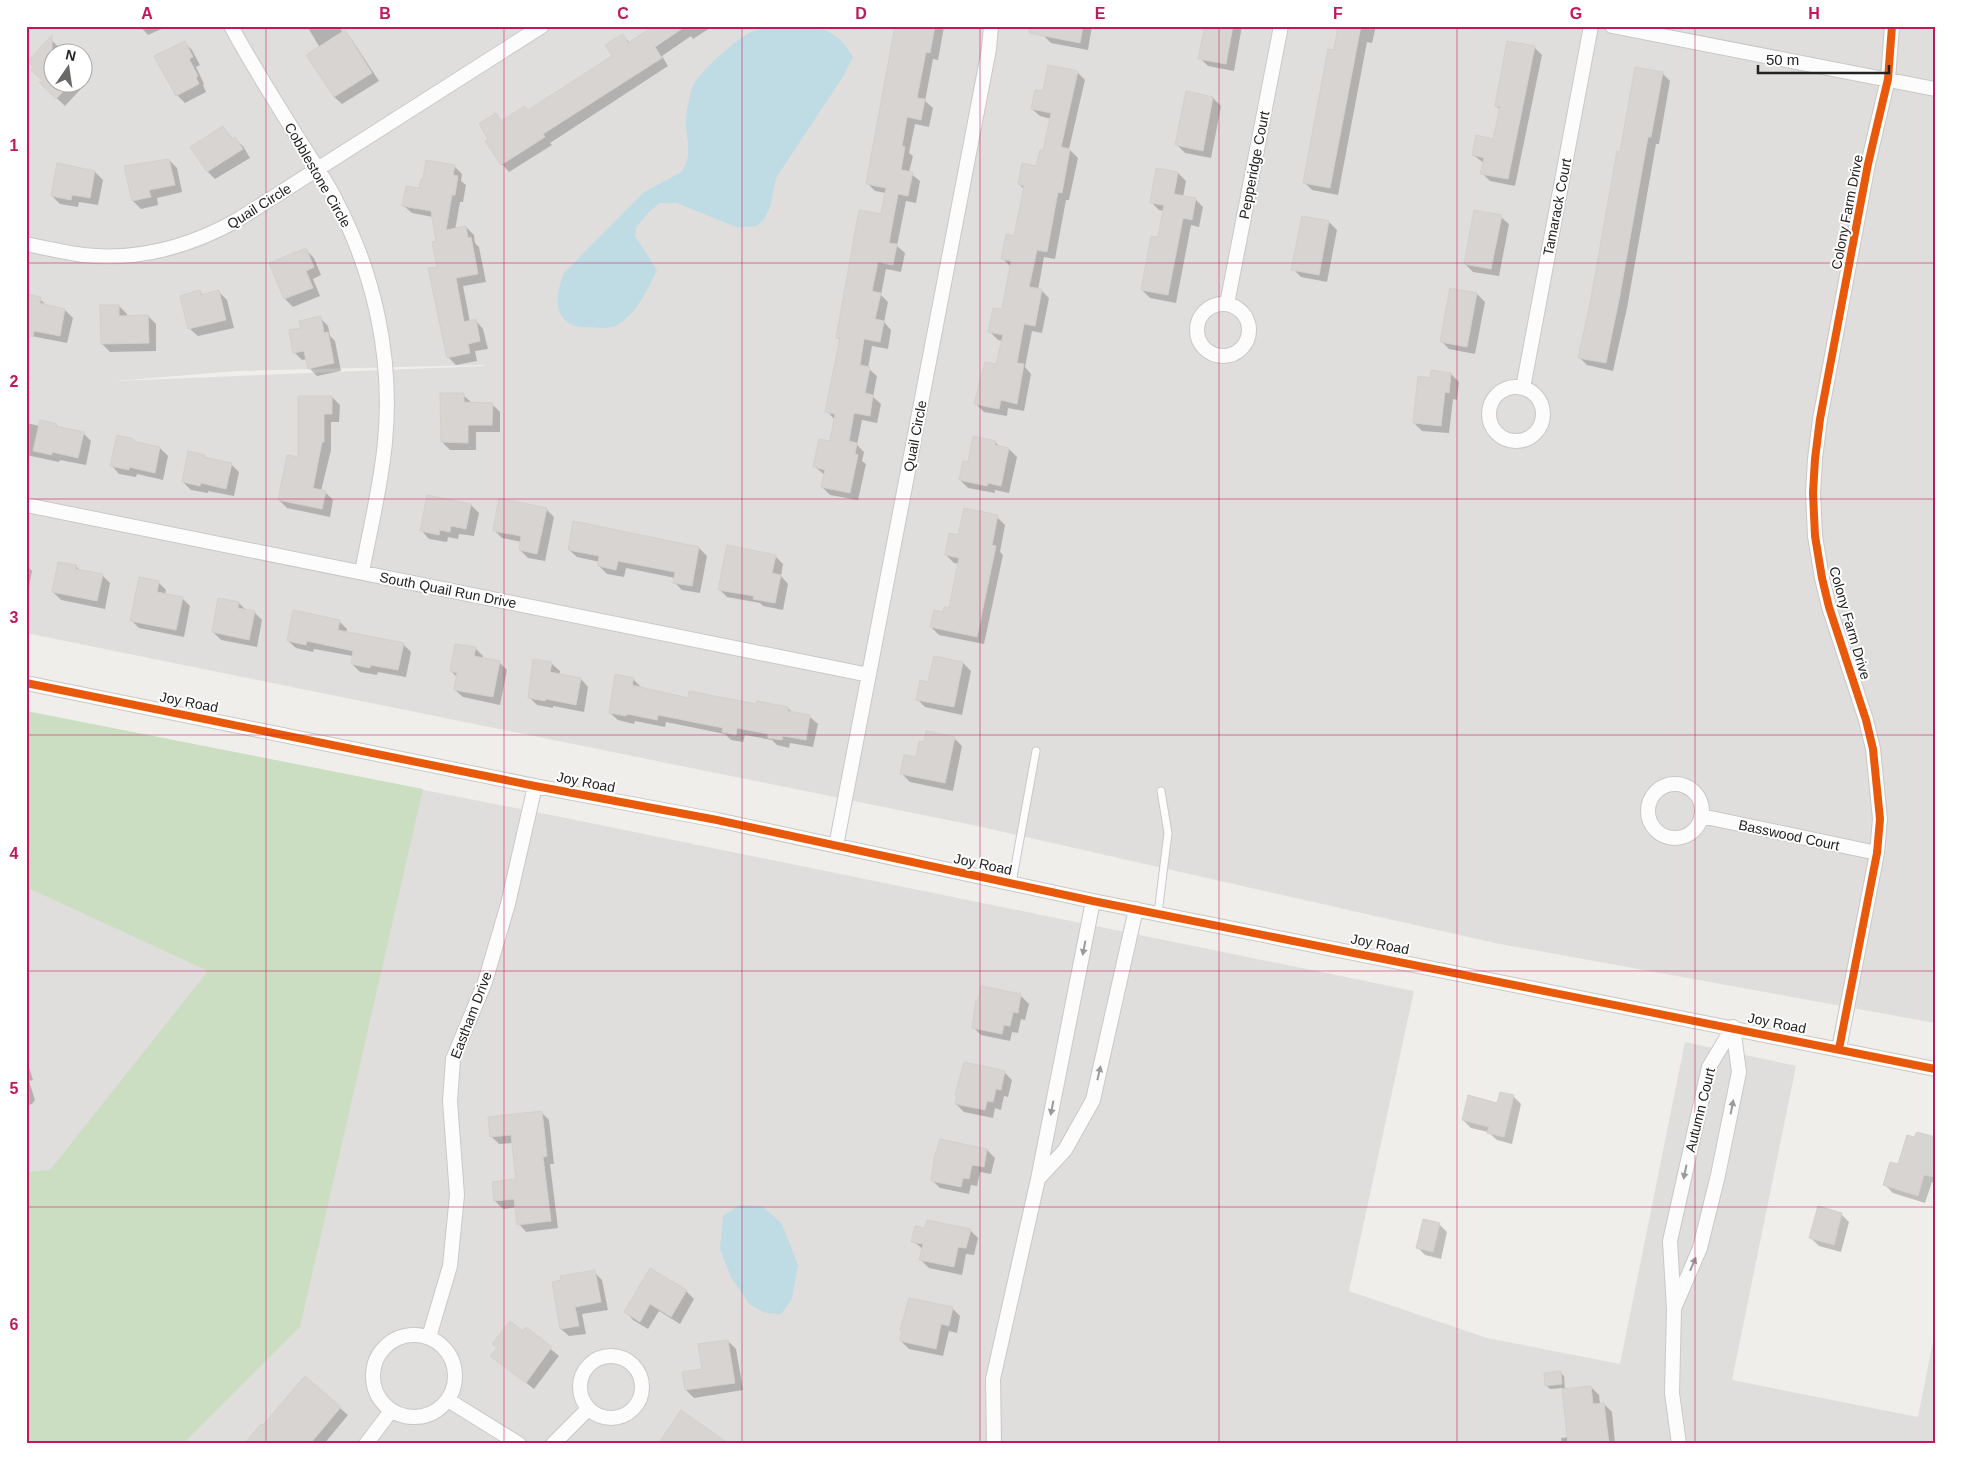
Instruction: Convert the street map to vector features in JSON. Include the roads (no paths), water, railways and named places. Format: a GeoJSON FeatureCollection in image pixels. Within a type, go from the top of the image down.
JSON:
{"type":"FeatureCollection","features":[{"type":"Feature","properties":{"kind":"street","name":"Cobblestone Circle"},"geometry":{"type":"LineString","coordinates":[[230,26],[336,200],[363,262],[376,306],[384,351],[387,396],[385,442],[362,572]]}},
{"type":"Feature","properties":{"kind":"street","name":"Quail Circle"},"geometry":{"type":"LineString","coordinates":[[836,846],[990,48],[992,26]]}},
{"type":"Feature","properties":{"kind":"street","name":"Pepperidge Court"},"geometry":{"type":"LineString","coordinates":[[1226,304],[1281,26]]}},
{"type":"Feature","properties":{"kind":"street","name":"Tamarack Court"},"geometry":{"type":"LineString","coordinates":[[1523,388],[1591,26]]}},
{"type":"Feature","properties":{"kind":"street"},"geometry":{"type":"LineString","coordinates":[[1612,26],[1935,89]]}},
{"type":"Feature","properties":{"kind":"street","name":"Colony Farm Drive"},"geometry":{"type":"LineString","coordinates":[[1839,1049],[1877,853],[1880,819],[1873,749],[1866,720],[1822,578],[1815,536],[1813,493],[1820,419],[1868,164],[1888,79],[1892,26]]}},
{"type":"Feature","properties":{"kind":"street","name":"Quail Circle"},"geometry":{"type":"LineString","coordinates":[[26,244],[85,255],[120,256],[156,252],[190,242],[222,228],[318,169],[538,27]]}},
{"type":"Feature","properties":{"kind":"street","name":"South Quail Run Drive"},"geometry":{"type":"LineString","coordinates":[[26,505],[869,675]]}},
{"type":"Feature","properties":{"kind":"street","name":"Joy Road"},"geometry":{"type":"LineString","coordinates":[[26,683],[535,786],[717,820],[1136,909],[1733,1027],[1935,1069]]}},
{"type":"Feature","properties":{"kind":"street","name":"Eastham Drive"},"geometry":{"type":"LineString","coordinates":[[429,1337],[450,1266],[457,1195],[450,1101],[453,1059],[485,982],[508,904],[535,786]]}},
{"type":"Feature","properties":{"kind":"street","name":"Basswood Court"},"geometry":{"type":"LineString","coordinates":[[1701,816],[1877,853]]}},
{"type":"Feature","properties":{"kind":"street"},"geometry":{"type":"LineString","coordinates":[[994,1444],[993,1379],[1038,1179],[1093,900]]}},
{"type":"Feature","properties":{"kind":"street"},"geometry":{"type":"LineString","coordinates":[[1038,1179],[1065,1150],[1093,1100],[1136,909]]}},
{"type":"Feature","properties":{"kind":"street","name":"Autumn Court"},"geometry":{"type":"LineString","coordinates":[[1674,1309],[1700,1248],[1718,1175],[1739,1072],[1733,1027]]}},
{"type":"Feature","properties":{"kind":"street","name":"Autumn Court"},"geometry":{"type":"LineString","coordinates":[[1679,1444],[1672,1393],[1674,1309],[1670,1242],[1709,1067],[1733,1027]]}},
{"type":"Feature","properties":{"kind":"street"},"geometry":{"type":"LineString","coordinates":[[412,1334],[429,1337],[442,1345],[451,1357],[456,1371],[455,1386],[448,1400],[437,1411],[422,1417],[406,1417],[391,1410],[379,1398],[373,1382],[374,1365],[382,1350],[395,1339],[412,1334]]}},
{"type":"Feature","properties":{"kind":"street"},"geometry":{"type":"LineString","coordinates":[[610,1355],[622,1357],[633,1364],[640,1374],[642,1387],[640,1399],[633,1409],[623,1416],[611,1419],[599,1416],[588,1410],[581,1399],[579,1387],[581,1375],[588,1364],[598,1357],[610,1355]]}},
{"type":"Feature","properties":{"kind":"street"},"geometry":{"type":"LineString","coordinates":[[448,1400],[519,1444]]}},
{"type":"Feature","properties":{"kind":"street"},"geometry":{"type":"LineString","coordinates":[[366,1444],[391,1410]]}},
{"type":"Feature","properties":{"kind":"street"},"geometry":{"type":"LineString","coordinates":[[553,1444],[588,1410]]}},
{"type":"Feature","properties":{"kind":"lane"},"geometry":{"type":"LineString","coordinates":[[1012,883],[1036,751]]}},
{"type":"Feature","properties":{"kind":"lane"},"geometry":{"type":"LineString","coordinates":[[1158,913],[1168,834],[1161,791]]}},
{"type":"Feature","properties":{"kind":"water"},"geometry":{"type":"Polygon","coordinates":[[[769,26],[806,26],[827,31],[845,45],[853,57],[844,75],[776,178],[770,207],[765,218],[757,226],[736,227],[677,203],[660,203],[636,227],[635,236],[657,270],[636,308],[624,321],[611,327],[578,327],[567,322],[562,317],[558,303],[559,287],[564,273],[644,192],[680,173],[687,162],[688,156],[686,125],[689,99],[694,84],[711,63],[737,41],[751,32],[769,26]]]}},
{"type":"Feature","properties":{"kind":"water"},"geometry":{"type":"Polygon","coordinates":[[[740,1205],[762,1206],[782,1224],[798,1265],[792,1299],[781,1314],[766,1313],[750,1305],[731,1277],[720,1249],[723,1216],[740,1205]]]}}]}
